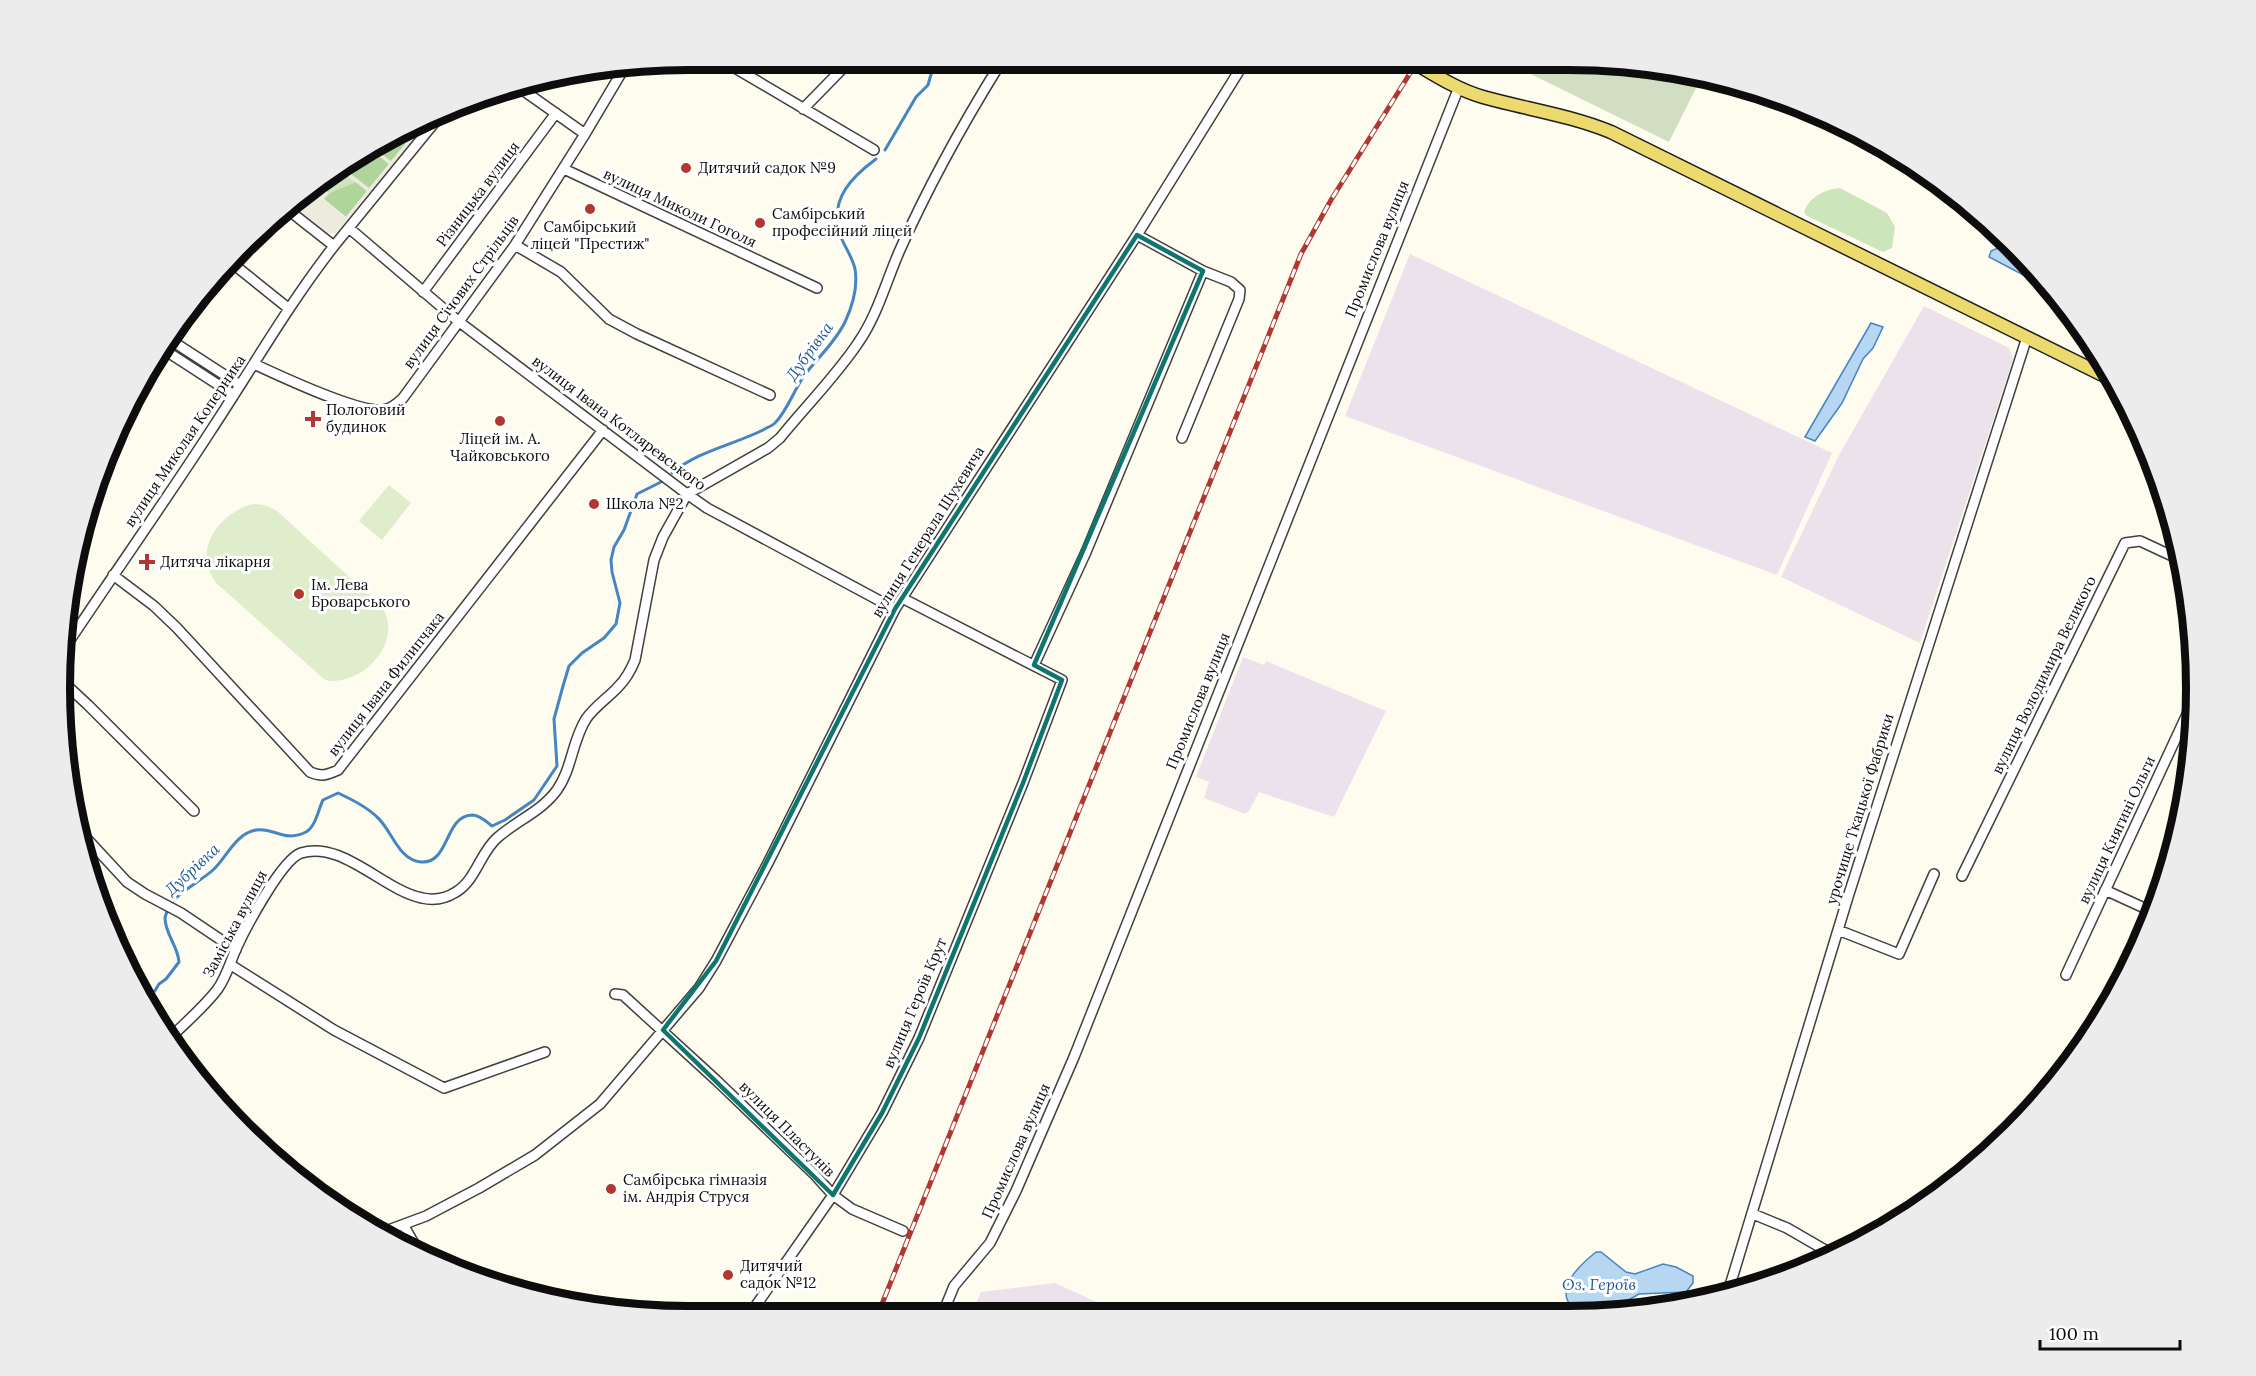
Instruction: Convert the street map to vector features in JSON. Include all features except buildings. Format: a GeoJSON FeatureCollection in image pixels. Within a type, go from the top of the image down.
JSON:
{"type":"FeatureCollection","features":[{"type":"Feature","properties":{"kind":"main road"},"geometry":{"type":"LineString","coordinates":[[1427,70],[1482,96],[1566,116],[1611,132],[2099,373]]}},
{"type":"Feature","properties":{"kind":"street"},"geometry":{"type":"LineString","coordinates":[[738,70],[874,150]]}},
{"type":"Feature","properties":{"kind":"street"},"geometry":{"type":"LineString","coordinates":[[803,110],[841,70]]}},
{"type":"Feature","properties":{"kind":"street"},"geometry":{"type":"LineString","coordinates":[[687,494],[768,448],[780,438],[858,343],[878,305],[899,252],[996,70]]}},
{"type":"Feature","properties":{"kind":"street","name":"вулиця Генерала Шухевича"},"geometry":{"type":"LineString","coordinates":[[391,1230],[404,1226],[479,1188],[535,1155],[600,1104],[699,988],[716,961],[768,863],[895,609],[1137,235],[1240,70]]}},
{"type":"Feature","properties":{"kind":"street","name":"вулиця Січових Стрільців"},"geometry":{"type":"LineString","coordinates":[[254,364],[333,398],[373,410],[385,410],[395,406],[515,245],[620,75]]}},
{"type":"Feature","properties":{"kind":"street","name":"Промислова вулиця"},"geometry":{"type":"LineString","coordinates":[[946,1306],[954,1286],[990,1243],[1016,1191],[1074,1057],[1459,87]]}},
{"type":"Feature","properties":{"kind":"street"},"geometry":{"type":"LineString","coordinates":[[526,92],[585,134]]}},
{"type":"Feature","properties":{"kind":"street","name":"Різницька вулиця"},"geometry":{"type":"LineString","coordinates":[[423,292],[556,113]]}},
{"type":"Feature","properties":{"kind":"street","name":"вулиця Миколая Коперника"},"geometry":{"type":"LineString","coordinates":[[73,635],[174,487],[288,309],[334,246],[431,127]]}},
{"type":"Feature","properties":{"kind":"street","name":"вулиця Миколи Гоголя"},"geometry":{"type":"LineString","coordinates":[[564,169],[817,288]]}},
{"type":"Feature","properties":{"kind":"street"},"geometry":{"type":"LineString","coordinates":[[293,214],[334,246]]}},
{"type":"Feature","properties":{"kind":"street","name":"вулиця Івана Котляревського"},"geometry":{"type":"LineString","coordinates":[[349,228],[458,321],[687,494],[895,609]]}},
{"type":"Feature","properties":{"kind":"street"},"geometry":{"type":"LineString","coordinates":[[1137,235],[1203,271],[1231,282],[1240,290],[1240,295],[1182,438]]}},
{"type":"Feature","properties":{"kind":"street"},"geometry":{"type":"LineString","coordinates":[[515,245],[561,272],[609,319],[770,395]]}},
{"type":"Feature","properties":{"kind":"street"},"geometry":{"type":"LineString","coordinates":[[236,267],[288,309]]}},
{"type":"Feature","properties":{"kind":"street"},"geometry":{"type":"LineString","coordinates":[[902,598],[1034,665],[1086,552],[1203,271]]}},
{"type":"Feature","properties":{"kind":"street","name":"урочище Ткацької Фабрики"},"geometry":{"type":"LineString","coordinates":[[1731,1283],[1838,930],[2027,337]]}},
{"type":"Feature","properties":{"kind":"street"},"geometry":{"type":"LineString","coordinates":[[176,344],[240,385]]}},
{"type":"Feature","properties":{"kind":"street"},"geometry":{"type":"LineString","coordinates":[[170,353],[234,395]]}},
{"type":"Feature","properties":{"kind":"street","name":"вулиця Івана Филипчака"},"geometry":{"type":"LineString","coordinates":[[113,575],[154,606],[177,628],[310,772],[319,776],[327,776],[338,770],[603,430]]}},
{"type":"Feature","properties":{"kind":"street","name":"Заміська вулиця"},"geometry":{"type":"LineString","coordinates":[[176,1032],[217,990],[231,965],[236,950],[280,871],[300,853],[333,852],[420,898],[438,901],[459,891],[496,838],[546,803],[565,776],[578,733],[586,720],[628,675],[637,654],[654,560],[663,537],[687,494]]}},
{"type":"Feature","properties":{"kind":"street","name":"вулиця Володимира Великого"},"geometry":{"type":"LineString","coordinates":[[1962,876],[2125,543],[2140,541],[2171,556]]}},
{"type":"Feature","properties":{"kind":"street","name":"вулиця Героїв Крут"},"geometry":{"type":"LineString","coordinates":[[756,1306],[833,1196],[882,1113],[919,1038],[1023,783],[1062,680],[1034,665]]}},
{"type":"Feature","properties":{"kind":"street"},"geometry":{"type":"LineString","coordinates":[[70,689],[194,811]]}},
{"type":"Feature","properties":{"kind":"street","name":"вулиця Княгині Ольги"},"geometry":{"type":"LineString","coordinates":[[2066,975],[2184,721]]}},
{"type":"Feature","properties":{"kind":"street"},"geometry":{"type":"LineString","coordinates":[[91,843],[127,882],[181,913],[236,950]]}},
{"type":"Feature","properties":{"kind":"street"},"geometry":{"type":"LineString","coordinates":[[1838,930],[1899,954],[1934,874]]}},
{"type":"Feature","properties":{"kind":"street"},"geometry":{"type":"LineString","coordinates":[[2105,890],[2144,908]]}},
{"type":"Feature","properties":{"kind":"street"},"geometry":{"type":"LineString","coordinates":[[231,965],[334,1030],[444,1088],[545,1052]]}},
{"type":"Feature","properties":{"kind":"street"},"geometry":{"type":"LineString","coordinates":[[615,994],[623,995],[663,1030]]}},
{"type":"Feature","properties":{"kind":"street","name":"вулиця Пластунів"},"geometry":{"type":"LineString","coordinates":[[663,1030],[815,1175],[833,1196],[852,1209],[903,1231]]}},
{"type":"Feature","properties":{"kind":"street"},"geometry":{"type":"LineString","coordinates":[[1753,1214],[1787,1228],[1824,1249]]}},
{"type":"Feature","properties":{"kind":"street"},"geometry":{"type":"LineString","coordinates":[[404,1226],[412,1241]]}},
{"type":"Feature","properties":{"kind":"highlighted area"},"geometry":{"type":"Polygon","coordinates":[[[1137,235],[1203,271],[1034,665],[1062,680],[1023,783],[919,1038],[882,1113],[833,1195],[663,1030],[716,961],[895,609],[1137,235]]]}},
{"type":"Feature","properties":{"kind":"shaded area"},"geometry":{"type":"Polygon","coordinates":[[[419,132],[336,233],[326,234],[297,211],[324,189],[329,193],[324,199],[346,217],[367,191],[346,174],[349,172],[369,188],[389,164],[377,154],[380,153],[391,161],[412,135],[419,132]]]}},
{"type":"Feature","properties":{"kind":"shaded area"},"geometry":{"type":"Polygon","coordinates":[[[1410,254],[1832,453],[1777,575],[1345,416],[1410,254]]]}},
{"type":"Feature","properties":{"kind":"shaded area"},"geometry":{"type":"Polygon","coordinates":[[[1924,306],[2009,348],[2013,359],[1920,643],[1781,577],[1838,457],[1924,306]]]}},
{"type":"Feature","properties":{"kind":"shaded area"},"geometry":{"type":"Polygon","coordinates":[[[2058,311],[2065,322],[2055,317],[2058,311]]]}},
{"type":"Feature","properties":{"kind":"shaded area"},"geometry":{"type":"Polygon","coordinates":[[[1243,657],[1264,665],[1266,661],[1386,711],[1334,817],[1259,792],[1245,814],[1204,798],[1209,782],[1196,777],[1243,657]]]}},
{"type":"Feature","properties":{"kind":"shaded area"},"geometry":{"type":"Polygon","coordinates":[[[1055,1283],[1106,1306],[975,1306],[981,1292],[1055,1283]]]}},
{"type":"Feature","properties":{"kind":"green space"},"geometry":{"type":"Polygon","coordinates":[[[1522,70],[1608,72],[1698,84],[1669,142],[1522,70]]]}},
{"type":"Feature","properties":{"kind":"green space"},"geometry":{"type":"Polygon","coordinates":[[[413,135],[391,162],[379,153],[413,135]]]}},
{"type":"Feature","properties":{"kind":"green space"},"geometry":{"type":"Polygon","coordinates":[[[377,154],[389,164],[369,189],[349,173],[377,154]]]}},
{"type":"Feature","properties":{"kind":"green space"},"geometry":{"type":"Polygon","coordinates":[[[346,174],[367,191],[324,199],[324,190],[346,174]]]}},
{"type":"Feature","properties":{"kind":"green space"},"geometry":{"type":"Polygon","coordinates":[[[356,182],[367,191],[346,217],[324,199],[327,195],[356,182]]]}},
{"type":"Feature","properties":{"kind":"green space"},"geometry":{"type":"Polygon","coordinates":[[[1840,188],[1887,213],[1895,227],[1892,248],[1883,252],[1807,216],[1804,212],[1814,198],[1829,190],[1840,188]]]}},
{"type":"Feature","properties":{"kind":"green space"},"geometry":{"type":"Polygon","coordinates":[[[389,485],[411,503],[382,540],[359,521],[389,485]]]}},
{"type":"Feature","properties":{"kind":"green space","name":"Ім. Лева Броварського"},"geometry":{"type":"Polygon","coordinates":[[[253,504],[264,505],[276,510],[381,606],[387,619],[388,633],[384,646],[366,669],[353,677],[339,681],[325,680],[216,583],[207,562],[209,542],[213,533],[235,512],[253,504]]]}},
{"type":"Feature","properties":{"kind":"water"},"geometry":{"type":"Polygon","coordinates":[[[2001,247],[2029,278],[1989,257],[1991,251],[2001,247]]]}},
{"type":"Feature","properties":{"kind":"water"},"geometry":{"type":"Polygon","coordinates":[[[1871,323],[1883,327],[1873,348],[1863,359],[1842,403],[1815,441],[1805,437],[1871,323]]]}},
{"type":"Feature","properties":{"kind":"water","name":"Оз. Героїв"},"geometry":{"type":"Polygon","coordinates":[[[1596,1252],[1601,1252],[1626,1272],[1635,1274],[1663,1264],[1676,1267],[1693,1276],[1693,1283],[1686,1292],[1639,1294],[1624,1302],[1571,1306],[1567,1300],[1568,1284],[1583,1263],[1596,1252]]]}},
{"type":"Feature","properties":{"kind":"waterway","name":"Дубрівка"},"geometry":{"type":"LineString","coordinates":[[885,150],[916,97],[928,85],[932,70]]}},
{"type":"Feature","properties":{"kind":"waterway","name":"Дубрівка"},"geometry":{"type":"LineString","coordinates":[[672,473],[693,459],[774,424],[783,413],[804,376],[841,330],[852,303],[856,276],[854,264],[839,231],[838,208],[841,198],[852,181],[876,159]]}},
{"type":"Feature","properties":{"kind":"waterway","name":"Дубрівка"},"geometry":{"type":"LineString","coordinates":[[152,995],[179,962],[165,918],[173,901],[213,870],[237,841],[249,832],[262,830],[291,836],[306,832],[314,822],[323,800],[338,793],[373,813],[407,856],[421,862],[430,861],[437,856],[456,823],[463,817],[475,815],[492,826],[534,800],[557,766],[554,719],[569,666],[582,653],[604,638],[616,624],[620,603],[612,572],[611,560],[614,547],[624,530],[637,494],[661,482]]}},
{"type":"Feature","properties":{"kind":"railway"},"geometry":{"type":"LineString","coordinates":[[881,1306],[1301,254],[1331,200],[1412,70]]}},
{"type":"Feature","properties":{"kind":"place","name":"Дитячий садок №9"},"geometry":{"type":"Point","coordinates":[686,168]}},
{"type":"Feature","properties":{"kind":"place","name":"Самбірський ліцей \"Престиж\""},"geometry":{"type":"Point","coordinates":[590,209]}},
{"type":"Feature","properties":{"kind":"place","name":"Самбірський професійний ліцей"},"geometry":{"type":"Point","coordinates":[760,223]}},
{"type":"Feature","properties":{"kind":"place","name":"Пологовий будинок"},"geometry":{"type":"Point","coordinates":[313,419]}},
{"type":"Feature","properties":{"kind":"place","name":"Ліцей ім. А. Чайковського"},"geometry":{"type":"Point","coordinates":[500,421]}},
{"type":"Feature","properties":{"kind":"place","name":"Школа №2"},"geometry":{"type":"Point","coordinates":[594,504]}},
{"type":"Feature","properties":{"kind":"place","name":"Дитяча лікарня"},"geometry":{"type":"Point","coordinates":[147,562]}},
{"type":"Feature","properties":{"kind":"place","name":"Ім. Лева Броварського"},"geometry":{"type":"Point","coordinates":[299,594]}},
{"type":"Feature","properties":{"kind":"place","name":"Самбірська гімназія ім. Андрія Струся"},"geometry":{"type":"Point","coordinates":[611,1189]}},
{"type":"Feature","properties":{"kind":"place","name":"Дитячий садок №12"},"geometry":{"type":"Point","coordinates":[728,1275]}}]}
